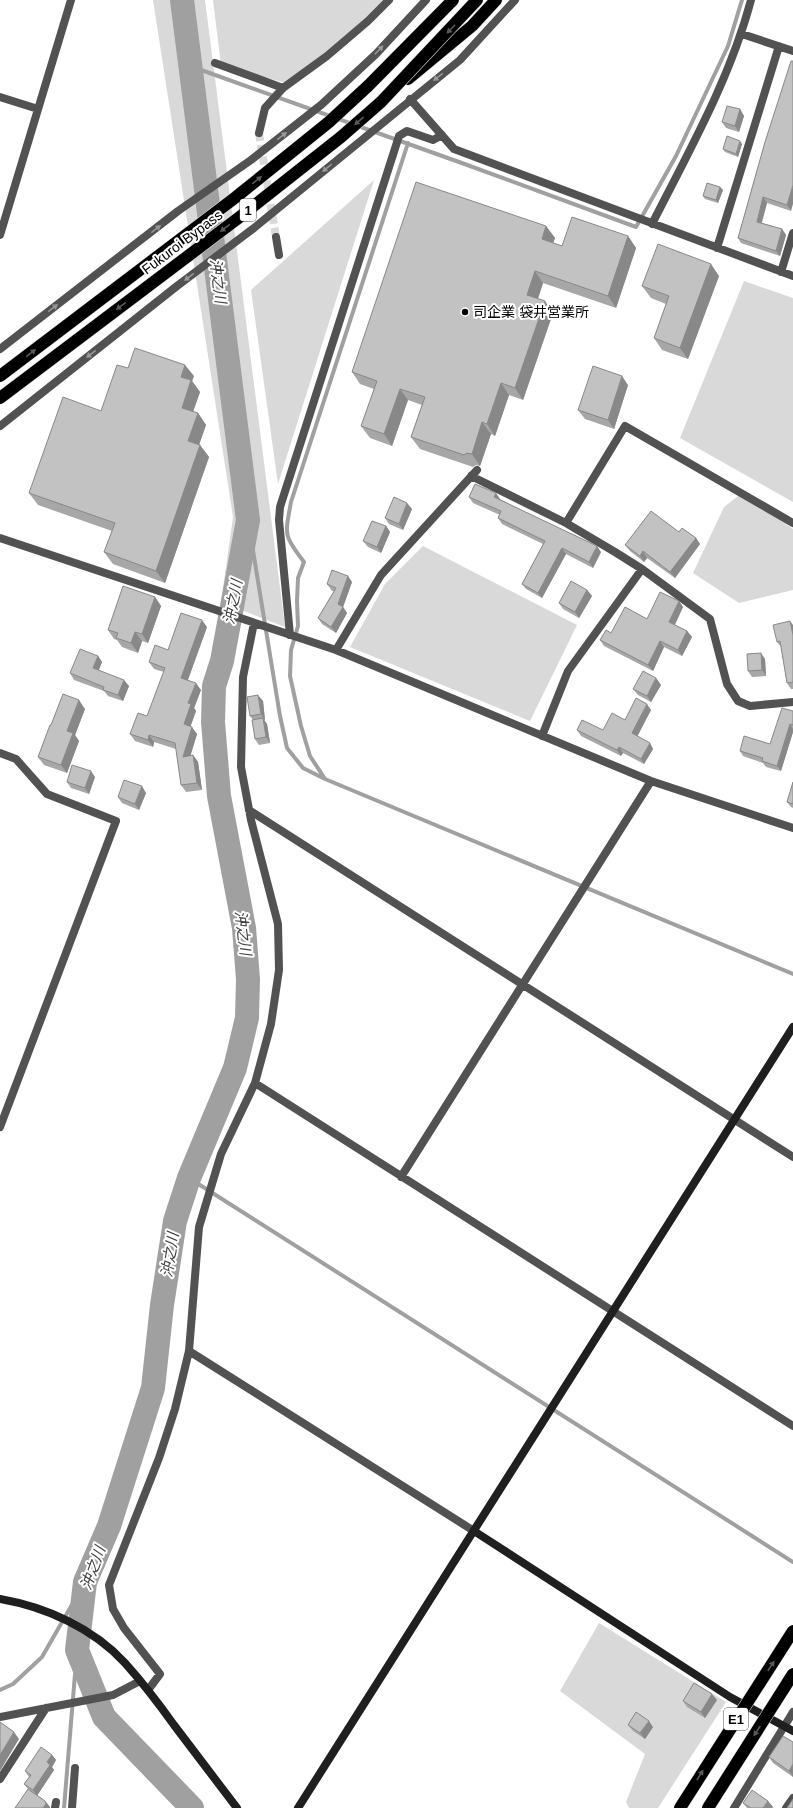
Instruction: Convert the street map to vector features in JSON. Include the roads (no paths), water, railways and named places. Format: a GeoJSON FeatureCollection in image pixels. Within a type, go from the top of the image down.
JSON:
{"type":"FeatureCollection","features":[{"type":"Feature","properties":{"kind":"highway"},"geometry":{"type":"LineString","coordinates":[[368,86],[445,0]]}},
{"type":"Feature","properties":{"kind":"highway","name":"Fukuroi Bypass"},"geometry":{"type":"LineString","coordinates":[[0,376],[236,197],[328,122],[368,86],[453,0]]}},
{"type":"Feature","properties":{"kind":"highway","name":"Fukuroi Bypass"},"geometry":{"type":"LineString","coordinates":[[0,398],[247,211],[341,136],[381,102],[477,0]]}},
{"type":"Feature","properties":{"kind":"highway"},"geometry":{"type":"LineString","coordinates":[[381,102],[472,26],[496,0]]}},
{"type":"Feature","properties":{"kind":"highway","name":"E1"},"geometry":{"type":"LineString","coordinates":[[680,1808],[793,1631]]}},
{"type":"Feature","properties":{"kind":"highway","name":"E1"},"geometry":{"type":"LineString","coordinates":[[708,1808],[793,1674]]}},
{"type":"Feature","properties":{"kind":"street"},"geometry":{"type":"LineString","coordinates":[[0,235],[71,0]]}},
{"type":"Feature","properties":{"kind":"street"},"geometry":{"type":"LineString","coordinates":[[259,133],[265,108],[283,88],[327,56],[368,21],[389,0]]}},
{"type":"Feature","properties":{"kind":"street"},"geometry":{"type":"LineString","coordinates":[[0,349],[178,211],[251,160],[321,105],[376,54],[426,0]]}},
{"type":"Feature","properties":{"kind":"street"},"geometry":{"type":"LineString","coordinates":[[0,426],[177,286],[254,228],[410,99],[460,60],[515,0]]}},
{"type":"Feature","properties":{"kind":"street"},"geometry":{"type":"LineString","coordinates":[[652,224],[704,122],[742,34],[751,0]]}},
{"type":"Feature","properties":{"kind":"street"},"geometry":{"type":"LineString","coordinates":[[742,34],[793,51]]}},
{"type":"Feature","properties":{"kind":"street"},"geometry":{"type":"LineString","coordinates":[[717,248],[779,46]]}},
{"type":"Feature","properties":{"kind":"street"},"geometry":{"type":"LineString","coordinates":[[215,62],[283,88]]}},
{"type":"Feature","properties":{"kind":"street"},"geometry":{"type":"LineString","coordinates":[[0,97],[38,109]]}},
{"type":"Feature","properties":{"kind":"street"},"geometry":{"type":"LineString","coordinates":[[410,99],[454,149],[793,276]]}},
{"type":"Feature","properties":{"kind":"street"},"geometry":{"type":"LineString","coordinates":[[290,635],[279,520],[280,507],[399,136],[407,131],[433,140],[442,135]]}},
{"type":"Feature","properties":{"kind":"street"},"geometry":{"type":"LineString","coordinates":[[781,272],[793,232]]}},
{"type":"Feature","properties":{"kind":"street"},"geometry":{"type":"LineString","coordinates":[[276,237],[279,255]]}},
{"type":"Feature","properties":{"kind":"street"},"geometry":{"type":"LineString","coordinates":[[566,523],[625,426],[793,523]]}},
{"type":"Feature","properties":{"kind":"street"},"geometry":{"type":"LineString","coordinates":[[336,650],[381,575],[477,470]]}},
{"type":"Feature","properties":{"kind":"street"},"geometry":{"type":"LineString","coordinates":[[471,476],[566,523],[642,569],[710,619],[727,684],[738,701],[750,706],[793,702]]}},
{"type":"Feature","properties":{"kind":"street"},"geometry":{"type":"LineString","coordinates":[[0,538],[336,650],[651,781],[793,828]]}},
{"type":"Feature","properties":{"kind":"street"},"geometry":{"type":"LineString","coordinates":[[542,736],[568,671],[642,569]]}},
{"type":"Feature","properties":{"kind":"street"},"geometry":{"type":"LineString","coordinates":[[148,1690],[160,1674],[124,1628],[113,1609],[109,1584],[159,1458],[175,1409],[189,1351],[199,1227],[221,1154],[255,1083],[271,1024],[279,970],[278,924],[249,810],[241,767],[243,677],[254,623]]}},
{"type":"Feature","properties":{"kind":"street"},"geometry":{"type":"LineString","coordinates":[[0,753],[16,759],[47,794],[116,821],[0,1127]]}},
{"type":"Feature","properties":{"kind":"street"},"geometry":{"type":"LineString","coordinates":[[401,1177],[651,781]]}},
{"type":"Feature","properties":{"kind":"street"},"geometry":{"type":"LineString","coordinates":[[249,810],[793,1157]]}},
{"type":"Feature","properties":{"kind":"street"},"geometry":{"type":"LineString","coordinates":[[298,1808],[793,1027]]}},
{"type":"Feature","properties":{"kind":"street"},"geometry":{"type":"LineString","coordinates":[[255,1083],[793,1426]]}},
{"type":"Feature","properties":{"kind":"street"},"geometry":{"type":"LineString","coordinates":[[189,1351],[474,1531],[730,1697],[793,1730]]}},
{"type":"Feature","properties":{"kind":"street"},"geometry":{"type":"LineString","coordinates":[[0,1599],[24,1603],[57,1615],[81,1628],[104,1644],[124,1662],[148,1690],[237,1808]]}},
{"type":"Feature","properties":{"kind":"street"},"geometry":{"type":"LineString","coordinates":[[0,1717],[113,1695],[140,1681]]}},
{"type":"Feature","properties":{"kind":"street"},"geometry":{"type":"LineString","coordinates":[[0,1779],[46,1708]]}},
{"type":"Feature","properties":{"kind":"street"},"geometry":{"type":"LineString","coordinates":[[736,1807],[793,1712]]}},
{"type":"Feature","properties":{"kind":"street"},"geometry":{"type":"LineString","coordinates":[[72,1808],[74,1768]]}},
{"type":"Feature","properties":{"kind":"street"},"geometry":{"type":"LineString","coordinates":[[786,1808],[793,1798]]}},
{"type":"Feature","properties":{"kind":"waterway","name":"沖之川"},"geometry":{"type":"LineString","coordinates":[[182,0],[248,520],[222,661],[214,686],[213,722],[219,796],[244,928],[248,979],[247,1018],[235,1068],[189,1178],[175,1221],[162,1305],[153,1388],[109,1526],[85,1582],[77,1650],[104,1717],[192,1808]]}},
{"type":"Feature","properties":{"kind":"waterway"},"geometry":{"type":"LineString","coordinates":[[190,66],[636,227],[676,156],[728,46],[742,0]]}},
{"type":"Feature","properties":{"kind":"waterway"},"geometry":{"type":"LineString","coordinates":[[325,779],[310,756],[301,726],[290,676],[291,650],[298,626],[298,578],[304,562],[292,546],[287,534],[287,528],[291,502],[408,143]]}},
{"type":"Feature","properties":{"kind":"waterway"},"geometry":{"type":"LineString","coordinates":[[248,520],[280,716],[287,748],[303,768],[325,779],[793,974]]}},
{"type":"Feature","properties":{"kind":"waterway"},"geometry":{"type":"LineString","coordinates":[[189,1178],[793,1562]]}},
{"type":"Feature","properties":{"kind":"waterway"},"geometry":{"type":"LineString","coordinates":[[0,1690],[13,1684],[42,1657],[85,1582]]}},
{"type":"Feature","properties":{"kind":"waterway"},"geometry":{"type":"LineString","coordinates":[[64,1808],[77,1650]]}},
{"type":"Feature","properties":{"kind":"tunnel"},"geometry":{"type":"LineString","coordinates":[[259,133],[276,237]]}},
{"type":"Feature","properties":{"kind":"place","name":"司企業 袋井営業所"},"geometry":{"type":"Point","coordinates":[465,312]}}]}
